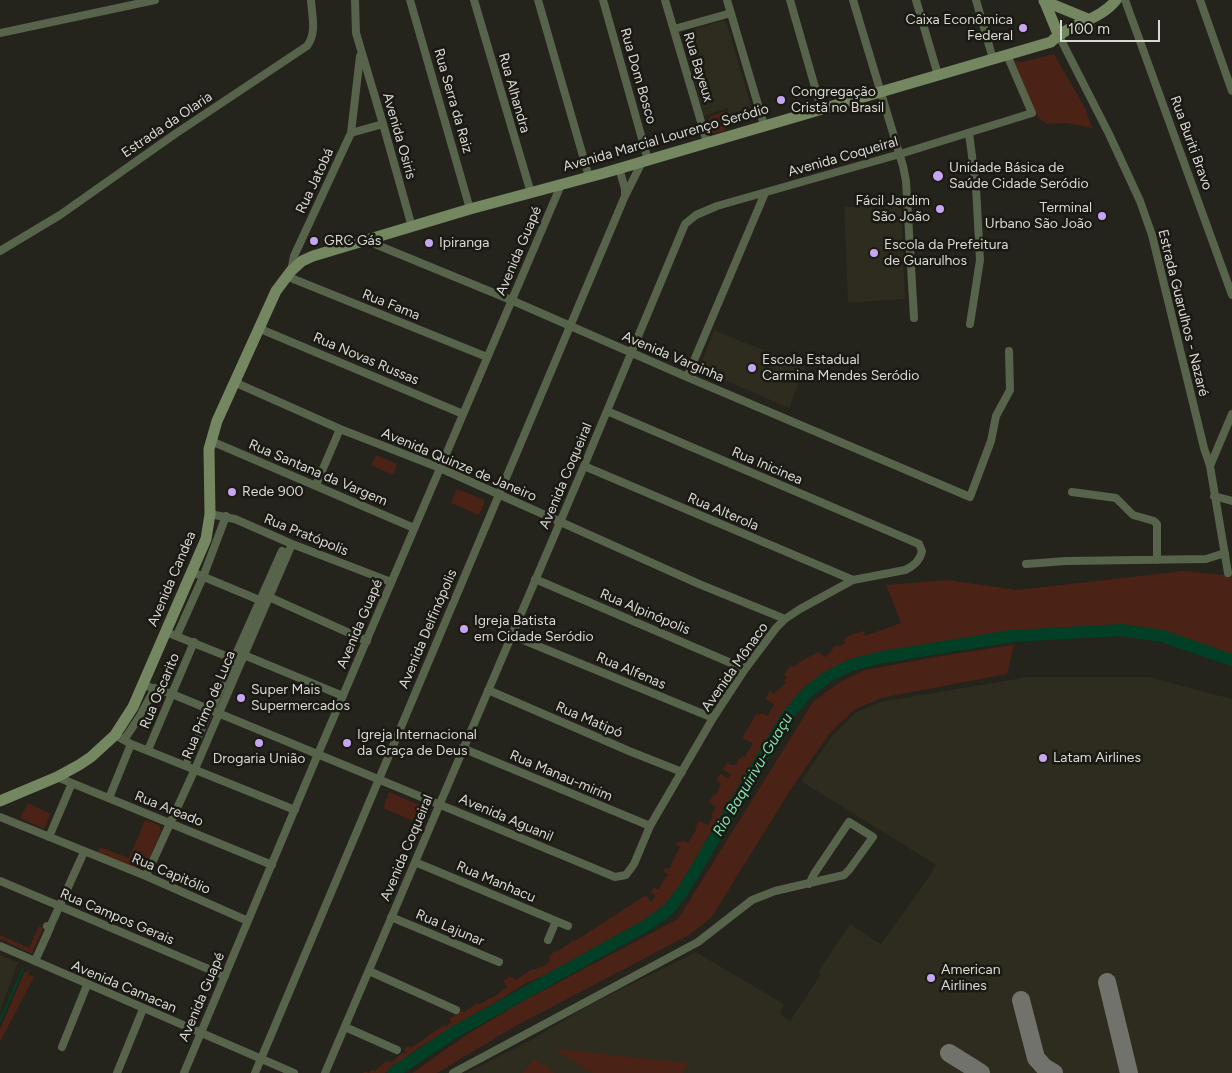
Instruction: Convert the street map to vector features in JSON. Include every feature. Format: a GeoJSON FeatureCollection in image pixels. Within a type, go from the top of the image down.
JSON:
{"type":"FeatureCollection","features":[{"type":"Feature","properties":{"kind":"main road"},"geometry":{"type":"LineString","coordinates":[[1044,0],[1088,19]]}},
{"type":"Feature","properties":{"kind":"main road"},"geometry":{"type":"LineString","coordinates":[[1044,0],[1058,34]]}},
{"type":"Feature","properties":{"kind":"main road","name":"Avenida Marcial Lourenço Seródio"},"geometry":{"type":"LineString","coordinates":[[288,273],[307,258],[365,240],[470,209],[590,177],[1050,42],[1058,34],[1107,9],[1116,0]]}},
{"type":"Feature","properties":{"kind":"main road","name":"Avenida Candea"},"geometry":{"type":"LineString","coordinates":[[0,801],[56,777],[124,740],[133,707],[143,685],[172,634],[192,572],[206,539],[210,514],[209,462],[211,441],[217,421],[258,328],[276,291],[288,273]]}},
{"type":"Feature","properties":{"kind":"street"},"geometry":{"type":"LineString","coordinates":[[0,33],[155,0]]}},
{"type":"Feature","properties":{"kind":"street","name":"Estrada da Olaria"},"geometry":{"type":"LineString","coordinates":[[0,250],[60,215],[175,134],[306,46],[314,30],[311,0]]}},
{"type":"Feature","properties":{"kind":"street","name":"Avenida Osiris"},"geometry":{"type":"LineString","coordinates":[[355,0],[354,23],[361,52],[412,227]]}},
{"type":"Feature","properties":{"kind":"street","name":"Rua Serra da Raiz"},"geometry":{"type":"LineString","coordinates":[[410,0],[470,209]]}},
{"type":"Feature","properties":{"kind":"street","name":"Rua Alhandra"},"geometry":{"type":"LineString","coordinates":[[474,0],[531,193]]}},
{"type":"Feature","properties":{"kind":"street"},"geometry":{"type":"LineString","coordinates":[[538,0],[590,177]]}},
{"type":"Feature","properties":{"kind":"street","name":"Rua Dom Bosco"},"geometry":{"type":"LineString","coordinates":[[603,0],[645,161]]}},
{"type":"Feature","properties":{"kind":"street","name":"Rua Bayeux"},"geometry":{"type":"LineString","coordinates":[[665,0],[707,142]]}},
{"type":"Feature","properties":{"kind":"street"},"geometry":{"type":"LineString","coordinates":[[727,0],[764,125]]}},
{"type":"Feature","properties":{"kind":"street"},"geometry":{"type":"LineString","coordinates":[[790,0],[821,108]]}},
{"type":"Feature","properties":{"kind":"street"},"geometry":{"type":"LineString","coordinates":[[853,0],[900,154],[906,181],[914,318]]}},
{"type":"Feature","properties":{"kind":"street"},"geometry":{"type":"LineString","coordinates":[[916,0],[938,75]]}},
{"type":"Feature","properties":{"kind":"street"},"geometry":{"type":"LineString","coordinates":[[976,0],[993,59]]}},
{"type":"Feature","properties":{"kind":"street","name":"Rua Buriti Bravo"},"geometry":{"type":"LineString","coordinates":[[1125,0],[1232,295]]}},
{"type":"Feature","properties":{"kind":"street"},"geometry":{"type":"LineString","coordinates":[[1200,0],[1232,91]]}},
{"type":"Feature","properties":{"kind":"street"},"geometry":{"type":"LineString","coordinates":[[674,29],[731,13]]}},
{"type":"Feature","properties":{"kind":"street","name":"Estrada Guarulhos - Nazaré"},"geometry":{"type":"LineString","coordinates":[[1058,34],[1128,175],[1152,235],[1210,466],[1228,573]]}},
{"type":"Feature","properties":{"kind":"street","name":"Avenida Osiris"},"geometry":{"type":"LineString","coordinates":[[351,133],[361,52]]}},
{"type":"Feature","properties":{"kind":"street","name":"Avenida Coqueiral"},"geometry":{"type":"LineString","coordinates":[[325,1073],[685,224],[704,211],[1032,113],[1007,56]]}},
{"type":"Feature","properties":{"kind":"street"},"geometry":{"type":"LineString","coordinates":[[351,133],[383,124]]}},
{"type":"Feature","properties":{"kind":"street","name":"Rua Jatobá"},"geometry":{"type":"LineString","coordinates":[[288,273],[294,256],[351,133]]}},
{"type":"Feature","properties":{"kind":"street"},"geometry":{"type":"LineString","coordinates":[[969,133],[976,187],[980,260],[970,324]]}},
{"type":"Feature","properties":{"kind":"street","name":"Avenida Delfinópolis"},"geometry":{"type":"LineString","coordinates":[[255,1073],[624,196],[645,161]]}},
{"type":"Feature","properties":{"kind":"street"},"geometry":{"type":"LineString","coordinates":[[619,168],[625,189],[624,196]]}},
{"type":"Feature","properties":{"kind":"street","name":"Avenida Guapé"},"geometry":{"type":"LineString","coordinates":[[184,1073],[561,185]]}},
{"type":"Feature","properties":{"kind":"street"},"geometry":{"type":"LineString","coordinates":[[687,377],[765,193]]}},
{"type":"Feature","properties":{"kind":"street","name":"Avenida Varginha"},"geometry":{"type":"LineString","coordinates":[[365,240],[511,300],[970,497],[991,441],[996,416],[1010,390],[1009,351]]}},
{"type":"Feature","properties":{"kind":"street","name":"Rua Fama"},"geometry":{"type":"LineString","coordinates":[[288,273],[487,357]]}},
{"type":"Feature","properties":{"kind":"street","name":"Rua Novas Russas"},"geometry":{"type":"LineString","coordinates":[[258,328],[463,414]]}},
{"type":"Feature","properties":{"kind":"street","name":"Avenida Quinze de Janeiro"},"geometry":{"type":"LineString","coordinates":[[234,382],[340,429],[440,468],[699,584],[785,619]]}},
{"type":"Feature","properties":{"kind":"street","name":"Rua Inicinea"},"geometry":{"type":"LineString","coordinates":[[607,411],[919,544]]}},
{"type":"Feature","properties":{"kind":"street"},"geometry":{"type":"LineString","coordinates":[[1210,466],[1232,414]]}},
{"type":"Feature","properties":{"kind":"street"},"geometry":{"type":"LineString","coordinates":[[316,485],[340,429]]}},
{"type":"Feature","properties":{"kind":"street","name":"Rua Santana da Vargem"},"geometry":{"type":"LineString","coordinates":[[211,441],[414,528]]}},
{"type":"Feature","properties":{"kind":"street"},"geometry":{"type":"LineString","coordinates":[[1204,448],[1209,450],[1219,445]]}},
{"type":"Feature","properties":{"kind":"street","name":"Rua Alterola"},"geometry":{"type":"LineString","coordinates":[[584,466],[853,580]]}},
{"type":"Feature","properties":{"kind":"street"},"geometry":{"type":"LineString","coordinates":[[1072,492],[1116,498],[1133,515],[1154,521],[1157,524],[1157,560]]}},
{"type":"Feature","properties":{"kind":"street"},"geometry":{"type":"LineString","coordinates":[[1214,496],[1232,501]]}},
{"type":"Feature","properties":{"kind":"street","name":"Rua Pratópolis"},"geometry":{"type":"LineString","coordinates":[[210,514],[226,516],[391,582]]}},
{"type":"Feature","properties":{"kind":"street"},"geometry":{"type":"LineString","coordinates":[[226,516],[203,577],[172,634],[343,696]]}},
{"type":"Feature","properties":{"kind":"street","name":"Rua Primo de Luca"},"geometry":{"type":"LineString","coordinates":[[146,876],[195,769],[214,710],[292,544]]}},
{"type":"Feature","properties":{"kind":"street","name":"Avenida Mônaco"},"geometry":{"type":"LineString","coordinates":[[626,875],[634,864],[650,826],[713,718],[745,669],[785,619],[820,597],[853,580],[912,567],[921,557],[919,544]]}},
{"type":"Feature","properties":{"kind":"street"},"geometry":{"type":"LineString","coordinates":[[265,600],[282,551]]}},
{"type":"Feature","properties":{"kind":"street"},"geometry":{"type":"LineString","coordinates":[[1026,564],[1066,561],[1206,559],[1225,553]]}},
{"type":"Feature","properties":{"kind":"street"},"geometry":{"type":"LineString","coordinates":[[192,572],[367,641]]}},
{"type":"Feature","properties":{"kind":"street","name":"Rua Alpinópolis"},"geometry":{"type":"LineString","coordinates":[[535,579],[745,669]]}},
{"type":"Feature","properties":{"kind":"street","name":"Rua Alfenas"},"geometry":{"type":"LineString","coordinates":[[511,635],[713,718]]}},
{"type":"Feature","properties":{"kind":"street","name":"Rua Oscarito"},"geometry":{"type":"LineString","coordinates":[[148,750],[194,642]]}},
{"type":"Feature","properties":{"kind":"street","name":"Avenida Aguanil"},"geometry":{"type":"LineString","coordinates":[[143,685],[214,710],[615,877],[626,875]]}},
{"type":"Feature","properties":{"kind":"street"},"geometry":{"type":"LineString","coordinates":[[109,798],[124,740],[155,688]]}},
{"type":"Feature","properties":{"kind":"street","name":"Rua Matipó"},"geometry":{"type":"LineString","coordinates":[[488,690],[682,772]]}},
{"type":"Feature","properties":{"kind":"street"},"geometry":{"type":"LineString","coordinates":[[188,760],[214,710]]}},
{"type":"Feature","properties":{"kind":"street"},"geometry":{"type":"LineString","coordinates":[[124,740],[295,810]]}},
{"type":"Feature","properties":{"kind":"street","name":"Rua Manau-mirim"},"geometry":{"type":"LineString","coordinates":[[462,748],[650,826]]}},
{"type":"Feature","properties":{"kind":"street","name":"Rua Areado"},"geometry":{"type":"LineString","coordinates":[[56,777],[272,865]]}},
{"type":"Feature","properties":{"kind":"street"},"geometry":{"type":"LineString","coordinates":[[49,837],[72,783]]}},
{"type":"Feature","properties":{"kind":"street","name":"Rua Capitólio"},"geometry":{"type":"LineString","coordinates":[[0,817],[146,876],[248,921]]}},
{"type":"Feature","properties":{"kind":"street"},"geometry":{"type":"LineString","coordinates":[[453,1073],[698,942],[752,900],[775,891],[809,884],[844,875],[850,870],[873,837],[849,822],[809,884]]}},
{"type":"Feature","properties":{"kind":"street"},"geometry":{"type":"LineString","coordinates":[[35,961],[50,928],[47,926],[50,927],[84,852]]}},
{"type":"Feature","properties":{"kind":"street","name":"Rua Manhacu"},"geometry":{"type":"LineString","coordinates":[[415,862],[568,926]]}},
{"type":"Feature","properties":{"kind":"street","name":"Rua Campos Gerais"},"geometry":{"type":"LineString","coordinates":[[0,881],[224,976]]}},
{"type":"Feature","properties":{"kind":"street","name":"Rua Lajunar"},"geometry":{"type":"LineString","coordinates":[[392,916],[500,962]]}},
{"type":"Feature","properties":{"kind":"street"},"geometry":{"type":"LineString","coordinates":[[548,940],[556,921]]}},
{"type":"Feature","properties":{"kind":"street","name":"Avenida Camacan"},"geometry":{"type":"LineString","coordinates":[[0,946],[294,1073]]}},
{"type":"Feature","properties":{"kind":"street"},"geometry":{"type":"LineString","coordinates":[[369,971],[456,1010]]}},
{"type":"Feature","properties":{"kind":"street"},"geometry":{"type":"LineString","coordinates":[[62,1047],[87,985]]}},
{"type":"Feature","properties":{"kind":"street"},"geometry":{"type":"LineString","coordinates":[[117,1073],[143,1009]]}},
{"type":"Feature","properties":{"kind":"street"},"geometry":{"type":"LineString","coordinates":[[345,1027],[397,1050]]}},
{"type":"Feature","properties":{"kind":"shaded area"},"geometry":{"type":"Polygon","coordinates":[[[724,20],[727,24],[754,116],[732,123],[727,108],[704,116],[682,33],[724,20]]]}},
{"type":"Feature","properties":{"kind":"shaded area"},"geometry":{"type":"Polygon","coordinates":[[[1054,54],[1085,108],[1092,128],[1066,123],[1047,124],[1038,118],[1014,61],[1023,62],[1054,54]]]}},
{"type":"Feature","properties":{"kind":"shaded area"},"geometry":{"type":"Polygon","coordinates":[[[725,111],[727,126],[723,132],[710,133],[708,124],[710,117],[725,111]]]}},
{"type":"Feature","properties":{"kind":"shaded area","name":"Escola da Prefeitura de Guarulhos"},"geometry":{"type":"Polygon","coordinates":[[[901,205],[905,299],[848,303],[844,207],[901,205]]]}},
{"type":"Feature","properties":{"kind":"shaded area","name":"Escola Estadual Carmina Mendes Seródio"},"geometry":{"type":"Polygon","coordinates":[[[714,330],[805,367],[789,408],[699,369],[714,330]]]}},
{"type":"Feature","properties":{"kind":"shaded area"},"geometry":{"type":"Polygon","coordinates":[[[376,455],[397,464],[393,475],[371,465],[376,455]]]}},
{"type":"Feature","properties":{"kind":"shaded area"},"geometry":{"type":"Polygon","coordinates":[[[457,489],[485,500],[479,515],[451,503],[457,489]]]}},
{"type":"Feature","properties":{"kind":"shaded area"},"geometry":{"type":"Polygon","coordinates":[[[1184,571],[1232,576],[1232,661],[1162,636],[1079,627],[984,640],[871,660],[870,656],[845,662],[824,675],[784,713],[713,831],[699,860],[682,886],[652,919],[609,944],[526,983],[416,1050],[385,1073],[369,1073],[371,1070],[375,1071],[386,1061],[392,1062],[402,1053],[406,1053],[404,1049],[408,1046],[411,1048],[444,1025],[446,1027],[451,1022],[449,1019],[462,1010],[464,1012],[477,1003],[479,1005],[492,998],[507,987],[503,981],[510,976],[516,980],[532,969],[543,967],[550,960],[548,957],[556,950],[557,952],[646,895],[651,902],[656,896],[651,892],[654,887],[658,890],[668,874],[663,872],[665,868],[669,869],[680,847],[676,845],[678,841],[681,843],[682,840],[688,843],[699,821],[708,825],[716,807],[709,802],[714,794],[716,795],[721,784],[716,780],[720,774],[728,778],[731,775],[723,769],[727,762],[731,765],[736,765],[739,758],[745,757],[753,743],[742,738],[757,713],[768,716],[774,704],[765,699],[770,691],[774,694],[786,683],[784,681],[787,677],[784,674],[791,665],[794,667],[818,652],[825,657],[833,650],[832,648],[845,643],[844,640],[847,636],[864,631],[865,636],[901,623],[886,585],[947,580],[1017,590],[1184,571]]]}},
{"type":"Feature","properties":{"kind":"shaded area"},"geometry":{"type":"Polygon","coordinates":[[[1014,645],[1007,674],[881,698],[854,710],[830,733],[793,786],[711,918],[689,935],[512,1028],[437,1073],[412,1073],[471,1032],[523,1001],[678,919],[813,702],[840,682],[865,670],[1014,645]]]}},
{"type":"Feature","properties":{"kind":"shaded area"},"geometry":{"type":"Polygon","coordinates":[[[1028,677],[1149,677],[1232,699],[1232,1073],[466,1073],[531,1040],[589,1005],[696,952],[784,1004],[780,1014],[790,1021],[821,974],[818,972],[850,924],[881,944],[936,865],[801,781],[832,736],[855,713],[880,702],[1028,677]]]}},
{"type":"Feature","properties":{"kind":"shaded area"},"geometry":{"type":"Polygon","coordinates":[[[389,792],[420,805],[413,821],[383,808],[389,792]]]}},
{"type":"Feature","properties":{"kind":"shaded area"},"geometry":{"type":"Polygon","coordinates":[[[28,803],[51,814],[44,829],[20,818],[28,803]]]}},
{"type":"Feature","properties":{"kind":"shaded area"},"geometry":{"type":"Polygon","coordinates":[[[145,820],[159,825],[161,831],[147,864],[137,870],[97,855],[100,847],[129,858],[145,820]]]}},
{"type":"Feature","properties":{"kind":"shaded area"},"geometry":{"type":"Polygon","coordinates":[[[39,926],[43,928],[32,954],[0,939],[0,935],[29,948],[39,926]]]}},
{"type":"Feature","properties":{"kind":"shaded area"},"geometry":{"type":"Polygon","coordinates":[[[0,955],[18,963],[0,1011],[0,955]]]}},
{"type":"Feature","properties":{"kind":"shaded area"},"geometry":{"type":"Polygon","coordinates":[[[30,970],[28,975],[34,977],[0,1042],[0,1029],[24,973],[30,970]]]}},
{"type":"Feature","properties":{"kind":"shaded area"},"geometry":{"type":"Polygon","coordinates":[[[554,1049],[690,1063],[683,1073],[592,1073],[554,1049]]]}},
{"type":"Feature","properties":{"kind":"shaded area"},"geometry":{"type":"Polygon","coordinates":[[[535,1059],[555,1073],[522,1073],[535,1059]]]}},
{"type":"Feature","properties":{"kind":"waterway","name":"Rio Baquirivu-Guaçu"},"geometry":{"type":"LineString","coordinates":[[393,1073],[453,1033],[647,925],[668,910],[683,891],[787,716],[807,693],[827,677],[851,665],[883,657],[1012,636],[1121,630],[1162,636],[1232,660]]}},
{"type":"Feature","properties":{"kind":"waterway"},"geometry":{"type":"LineString","coordinates":[[0,1021],[23,969]]}},
{"type":"Feature","properties":{"kind":"taxiway"},"geometry":{"type":"LineString","coordinates":[[1107,982],[1129,1073]]}},
{"type":"Feature","properties":{"kind":"taxiway"},"geometry":{"type":"LineString","coordinates":[[1021,1000],[1036,1058],[1044,1067],[1054,1073]]}},
{"type":"Feature","properties":{"kind":"taxiway"},"geometry":{"type":"LineString","coordinates":[[949,1053],[981,1073]]}},
{"type":"Feature","properties":{"kind":"place","name":"Caixa Econômica Federal"},"geometry":{"type":"Point","coordinates":[1023,28]}},
{"type":"Feature","properties":{"kind":"place","name":"Congregação Cristã no Brasil"},"geometry":{"type":"Point","coordinates":[781,100]}},
{"type":"Feature","properties":{"kind":"place","name":"Unidade Básica de Saúde Cidade Seródio"},"geometry":{"type":"Point","coordinates":[938,176]}},
{"type":"Feature","properties":{"kind":"place","name":"Fácil Jardim São João"},"geometry":{"type":"Point","coordinates":[940,209]}},
{"type":"Feature","properties":{"kind":"place","name":"Terminal Urbano São João"},"geometry":{"type":"Point","coordinates":[1102,216]}},
{"type":"Feature","properties":{"kind":"place","name":"GRC Gás"},"geometry":{"type":"Point","coordinates":[314,241]}},
{"type":"Feature","properties":{"kind":"place","name":"Ipiranga"},"geometry":{"type":"Point","coordinates":[429,243]}},
{"type":"Feature","properties":{"kind":"place","name":"Escola da Prefeitura de Guarulhos"},"geometry":{"type":"Point","coordinates":[874,253]}},
{"type":"Feature","properties":{"kind":"place","name":"Escola Estadual Carmina Mendes Seródio"},"geometry":{"type":"Point","coordinates":[752,368]}},
{"type":"Feature","properties":{"kind":"place","name":"Rede 900"},"geometry":{"type":"Point","coordinates":[232,492]}},
{"type":"Feature","properties":{"kind":"place","name":"Igreja Batista em Cidade Seródio"},"geometry":{"type":"Point","coordinates":[464,629]}},
{"type":"Feature","properties":{"kind":"place","name":"Super Mais Supermercados"},"geometry":{"type":"Point","coordinates":[241,698]}},
{"type":"Feature","properties":{"kind":"place","name":"Drogaria União"},"geometry":{"type":"Point","coordinates":[259,743]}},
{"type":"Feature","properties":{"kind":"place","name":"Igreja Internacional da Graça de Deus"},"geometry":{"type":"Point","coordinates":[347,743]}},
{"type":"Feature","properties":{"kind":"place","name":"Latam Airlines"},"geometry":{"type":"Point","coordinates":[1043,758]}},
{"type":"Feature","properties":{"kind":"place","name":"American Airlines"},"geometry":{"type":"Point","coordinates":[931,978]}}]}
